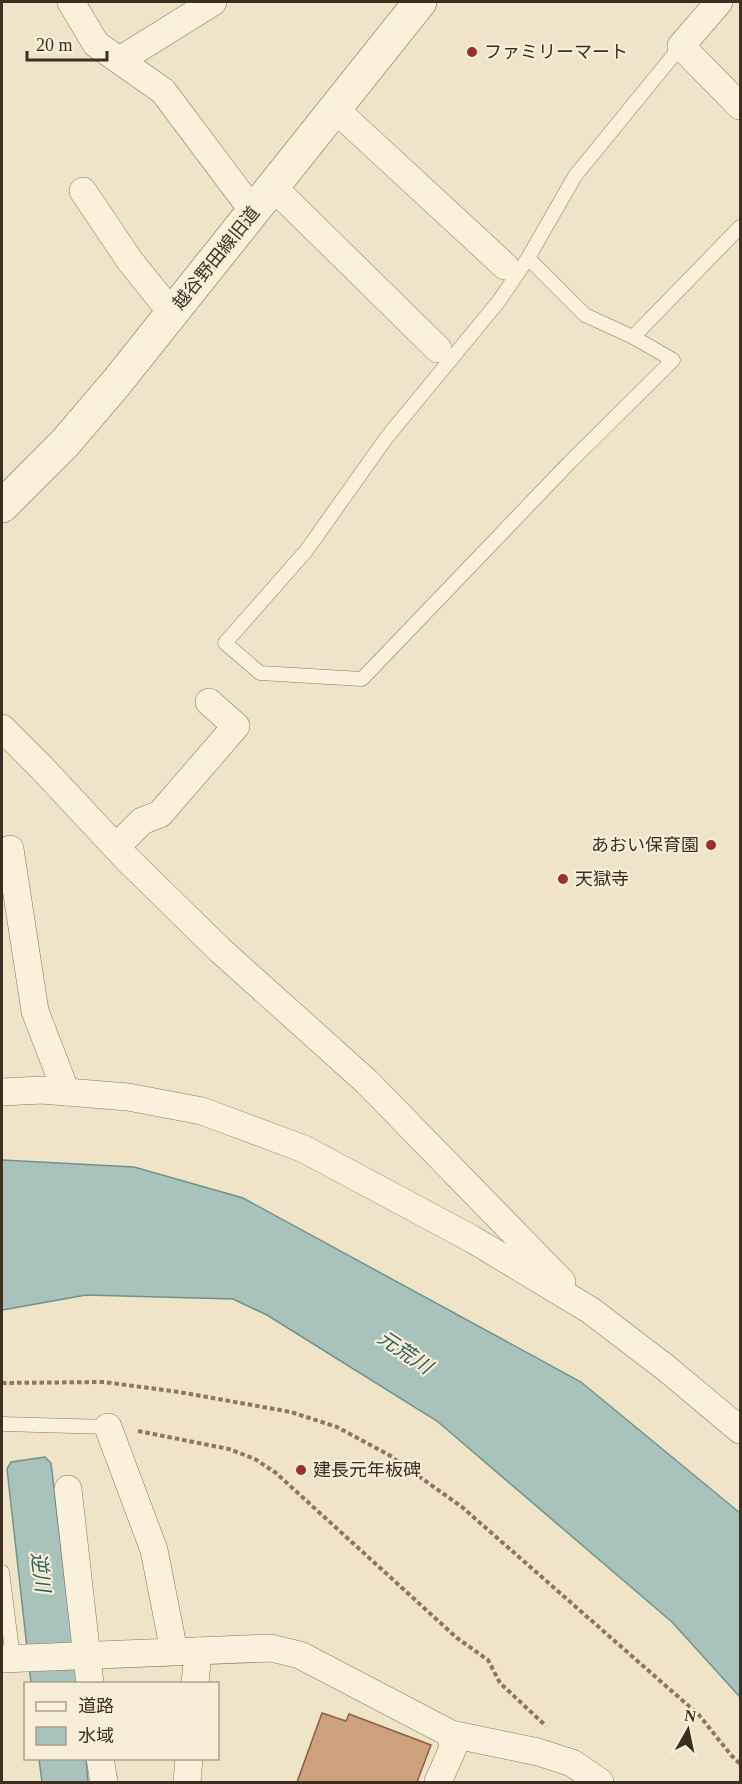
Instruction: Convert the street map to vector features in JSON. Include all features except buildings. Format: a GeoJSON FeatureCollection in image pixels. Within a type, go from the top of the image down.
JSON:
{"type":"FeatureCollection","features":[{"type":"Feature","properties":{"kind":"street"},"geometry":{"type":"LineString","coordinates":[[71,2],[96,44],[163,91],[263,199],[438,349]]}},
{"type":"Feature","properties":{"kind":"street"},"geometry":{"type":"LineString","coordinates":[[120,60],[213,2]]}},
{"type":"Feature","properties":{"kind":"street"},"geometry":{"type":"LineString","coordinates":[[719,2],[681,46],[741,106]]}},
{"type":"Feature","properties":{"kind":"street","name":"越谷野田線旧道"},"geometry":{"type":"LineString","coordinates":[[2,506],[65,443],[117,382],[335,109],[413,4]]}},
{"type":"Feature","properties":{"kind":"street"},"geometry":{"type":"LineString","coordinates":[[335,109],[517,262]]}},
{"type":"Feature","properties":{"kind":"street"},"geometry":{"type":"LineString","coordinates":[[83,190],[130,261],[172,313]]}},
{"type":"Feature","properties":{"kind":"street"},"geometry":{"type":"LineString","coordinates":[[116,847],[142,821],[160,814],[236,726],[209,702]]}},
{"type":"Feature","properties":{"kind":"street"},"geometry":{"type":"LineString","coordinates":[[2,728],[116,847],[220,950],[367,1082],[590,1310]]}},
{"type":"Feature","properties":{"kind":"street"},"geometry":{"type":"LineString","coordinates":[[10,849],[35,1011],[66,1092]]}},
{"type":"Feature","properties":{"kind":"street"},"geometry":{"type":"LineString","coordinates":[[2,1092],[42,1090],[128,1097],[202,1111],[304,1149],[472,1239],[590,1310],[666,1368],[741,1430]]}},
{"type":"Feature","properties":{"kind":"street"},"geometry":{"type":"LineString","coordinates":[[108,1427],[154,1550],[195,1682]]}},
{"type":"Feature","properties":{"kind":"street"},"geometry":{"type":"LineString","coordinates":[[68,1489],[83,1655],[90,1682]]}},
{"type":"Feature","properties":{"kind":"street"},"geometry":{"type":"LineString","coordinates":[[7,1658],[271,1648],[300,1655],[451,1734],[538,1752],[572,1763],[600,1782]]}},
{"type":"Feature","properties":{"kind":"street"},"geometry":{"type":"LineString","coordinates":[[438,1782],[453,1748],[451,1734]]}},
{"type":"Feature","properties":{"kind":"street"},"geometry":{"type":"LineString","coordinates":[[100,1760],[104,1782]]}},
{"type":"Feature","properties":{"kind":"street"},"geometry":{"type":"LineString","coordinates":[[188,1782],[189,1760]]}},
{"type":"Feature","properties":{"kind":"lane"},"geometry":{"type":"LineString","coordinates":[[517,262],[585,315],[633,337],[673,360],[569,463],[362,679],[260,673],[225,643],[306,551],[387,437],[499,301],[517,262],[575,176],[681,46]]}},
{"type":"Feature","properties":{"kind":"lane"},"geometry":{"type":"LineString","coordinates":[[633,337],[741,227]]}},
{"type":"Feature","properties":{"kind":"lane"},"geometry":{"type":"LineString","coordinates":[[2,1424],[108,1427]]}},
{"type":"Feature","properties":{"kind":"lane"},"geometry":{"type":"LineString","coordinates":[[2,1572],[7,1658]]}},
{"type":"Feature","properties":{"kind":"path"},"geometry":{"type":"LineString","coordinates":[[2,1383],[104,1382],[179,1392],[291,1412],[337,1427],[389,1455],[462,1507],[699,1715],[741,1764]]}},
{"type":"Feature","properties":{"kind":"path"},"geometry":{"type":"LineString","coordinates":[[108,1427],[229,1449],[255,1459],[276,1473],[449,1630],[488,1660],[500,1683],[547,1726]]}},
{"type":"Feature","properties":{"kind":"water","name":"元荒川"},"geometry":{"type":"Polygon","coordinates":[[[2,1160],[134,1167],[243,1198],[581,1382],[740,1513],[740,1697],[672,1622],[437,1421],[267,1315],[233,1299],[86,1295],[2,1310],[2,1160]]]}},
{"type":"Feature","properties":{"kind":"water","name":"逆川"},"geometry":{"type":"Polygon","coordinates":[[[45,1457],[51,1463],[77,1682],[31,1682],[7,1469],[11,1462],[45,1457]]]}},
{"type":"Feature","properties":{"kind":"water"},"geometry":{"type":"Polygon","coordinates":[[[39,1760],[86,1760],[88,1782],[42,1782],[39,1760]]]}},
{"type":"Feature","properties":{"kind":"place","name":"ファミリーマート"},"geometry":{"type":"Point","coordinates":[472,52]}},
{"type":"Feature","properties":{"kind":"place","name":"あおい保育園"},"geometry":{"type":"Point","coordinates":[711,845]}},
{"type":"Feature","properties":{"kind":"place","name":"天獄寺"},"geometry":{"type":"Point","coordinates":[563,879]}},
{"type":"Feature","properties":{"kind":"place","name":"建長元年板碑"},"geometry":{"type":"Point","coordinates":[301,1470]}}]}
